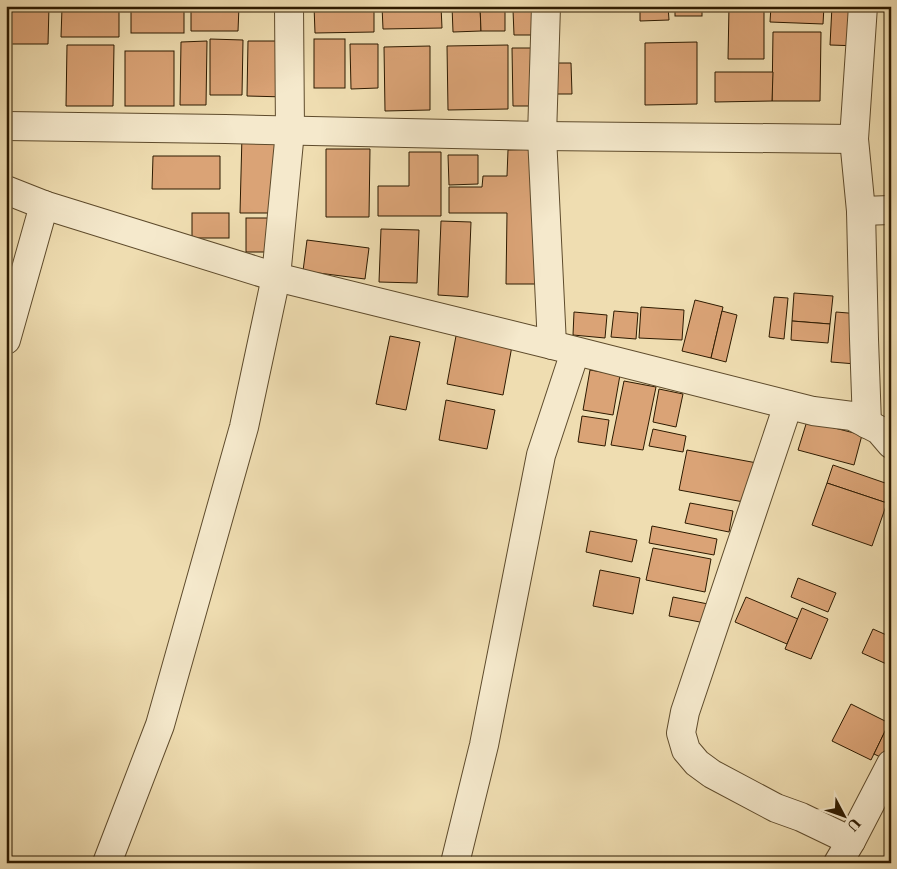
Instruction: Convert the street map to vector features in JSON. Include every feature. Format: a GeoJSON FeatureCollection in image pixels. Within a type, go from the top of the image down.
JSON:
{"type":"FeatureCollection","features":[{"type":"Feature","properties":{"kind":"street"},"geometry":{"type":"LineString","coordinates":[[107,863],[160,725],[244,427],[276,277],[290,131],[289,6]]}},
{"type":"Feature","properties":{"kind":"street"},"geometry":{"type":"LineString","coordinates":[[456,863],[484,745],[564,348],[542,136],[546,6]]}},
{"type":"Feature","properties":{"kind":"street"},"geometry":{"type":"LineString","coordinates":[[863,6],[854,139],[861,211],[867,424]]}},
{"type":"Feature","properties":{"kind":"street"},"geometry":{"type":"LineString","coordinates":[[6,126],[542,136],[854,139]]}},
{"type":"Feature","properties":{"kind":"street"},"geometry":{"type":"LineString","coordinates":[[6,190],[44,205],[276,277],[788,405],[813,411],[852,416],[879,430],[891,444]]}},
{"type":"Feature","properties":{"kind":"street"},"geometry":{"type":"LineString","coordinates":[[6,340],[44,205]]}},
{"type":"Feature","properties":{"kind":"street"},"geometry":{"type":"LineString","coordinates":[[861,211],[891,210]]}},
{"type":"Feature","properties":{"kind":"street"},"geometry":{"type":"LineString","coordinates":[[788,405],[684,712],[681,733],[686,750],[696,763],[712,774],[776,808],[801,817],[845,852],[891,764]]}},
{"type":"Feature","properties":{"kind":"building"},"geometry":{"type":"Polygon","coordinates":[[[6,6],[49,6],[48,44],[6,44],[6,6]]]}},
{"type":"Feature","properties":{"kind":"building"},"geometry":{"type":"Polygon","coordinates":[[[93,6],[119,6],[119,37],[61,37],[62,8],[93,8],[93,6]]]}},
{"type":"Feature","properties":{"kind":"building"},"geometry":{"type":"Polygon","coordinates":[[[131,6],[184,6],[184,33],[131,33],[131,6]]]}},
{"type":"Feature","properties":{"kind":"building"},"geometry":{"type":"Polygon","coordinates":[[[191,6],[239,6],[238,31],[191,31],[191,6]]]}},
{"type":"Feature","properties":{"kind":"building"},"geometry":{"type":"Polygon","coordinates":[[[314,6],[374,6],[374,32],[315,33],[314,6]]]}},
{"type":"Feature","properties":{"kind":"building"},"geometry":{"type":"Polygon","coordinates":[[[382,6],[441,6],[442,28],[383,29],[382,6]]]}},
{"type":"Feature","properties":{"kind":"building"},"geometry":{"type":"Polygon","coordinates":[[[452,6],[480,6],[481,31],[453,32],[452,6]]]}},
{"type":"Feature","properties":{"kind":"building"},"geometry":{"type":"Polygon","coordinates":[[[480,6],[505,6],[505,31],[481,31],[480,6]]]}},
{"type":"Feature","properties":{"kind":"building"},"geometry":{"type":"Polygon","coordinates":[[[640,6],[668,6],[669,20],[640,21],[640,6]]]}},
{"type":"Feature","properties":{"kind":"building"},"geometry":{"type":"Polygon","coordinates":[[[675,6],[702,6],[702,16],[675,16],[675,6]]]}},
{"type":"Feature","properties":{"kind":"building"},"geometry":{"type":"Polygon","coordinates":[[[729,6],[764,6],[764,59],[728,59],[729,6]]]}},
{"type":"Feature","properties":{"kind":"building"},"geometry":{"type":"Polygon","coordinates":[[[771,6],[824,6],[823,24],[770,22],[771,6]]]}},
{"type":"Feature","properties":{"kind":"building"},"geometry":{"type":"Polygon","coordinates":[[[832,6],[861,6],[860,46],[830,45],[832,6]]]}},
{"type":"Feature","properties":{"kind":"building"},"geometry":{"type":"Polygon","coordinates":[[[544,9],[544,35],[514,35],[513,10],[544,9]]]}},
{"type":"Feature","properties":{"kind":"building"},"geometry":{"type":"Polygon","coordinates":[[[773,32],[821,32],[820,101],[772,101],[773,32]]]}},
{"type":"Feature","properties":{"kind":"building"},"geometry":{"type":"Polygon","coordinates":[[[210,39],[243,40],[242,95],[210,95],[210,39]]]}},
{"type":"Feature","properties":{"kind":"building"},"geometry":{"type":"Polygon","coordinates":[[[314,39],[345,39],[345,88],[314,88],[314,39]]]}},
{"type":"Feature","properties":{"kind":"building"},"geometry":{"type":"Polygon","coordinates":[[[207,41],[206,105],[180,105],[181,42],[207,41]]]}},
{"type":"Feature","properties":{"kind":"building"},"geometry":{"type":"Polygon","coordinates":[[[248,41],[287,41],[286,97],[247,96],[248,41]]]}},
{"type":"Feature","properties":{"kind":"building"},"geometry":{"type":"Polygon","coordinates":[[[697,42],[697,104],[645,105],[645,43],[697,42]]]}},
{"type":"Feature","properties":{"kind":"building"},"geometry":{"type":"Polygon","coordinates":[[[350,44],[378,44],[378,88],[351,89],[350,44]]]}},
{"type":"Feature","properties":{"kind":"building"},"geometry":{"type":"Polygon","coordinates":[[[67,45],[114,45],[113,106],[66,106],[67,45]]]}},
{"type":"Feature","properties":{"kind":"building"},"geometry":{"type":"Polygon","coordinates":[[[508,45],[508,109],[448,110],[447,46],[508,45]]]}},
{"type":"Feature","properties":{"kind":"building"},"geometry":{"type":"Polygon","coordinates":[[[430,46],[430,110],[385,111],[384,47],[430,46]]]}},
{"type":"Feature","properties":{"kind":"building"},"geometry":{"type":"Polygon","coordinates":[[[512,48],[542,48],[542,106],[513,106],[512,48]]]}},
{"type":"Feature","properties":{"kind":"building"},"geometry":{"type":"Polygon","coordinates":[[[125,51],[174,51],[174,106],[125,106],[125,51]]]}},
{"type":"Feature","properties":{"kind":"building"},"geometry":{"type":"Polygon","coordinates":[[[551,63],[571,63],[572,94],[551,94],[551,63]]]}},
{"type":"Feature","properties":{"kind":"building"},"geometry":{"type":"Polygon","coordinates":[[[715,72],[773,72],[772,101],[715,102],[715,72]]]}},
{"type":"Feature","properties":{"kind":"building"},"geometry":{"type":"Polygon","coordinates":[[[242,135],[275,135],[274,213],[240,213],[242,135]]]}},
{"type":"Feature","properties":{"kind":"building"},"geometry":{"type":"Polygon","coordinates":[[[326,149],[370,149],[369,217],[326,217],[326,149]]]}},
{"type":"Feature","properties":{"kind":"building"},"geometry":{"type":"Polygon","coordinates":[[[539,149],[537,284],[506,284],[507,213],[449,213],[449,187],[482,187],[483,176],[507,176],[508,150],[539,149]]]}},
{"type":"Feature","properties":{"kind":"building"},"geometry":{"type":"Polygon","coordinates":[[[409,152],[441,152],[441,216],[378,216],[378,186],[409,186],[409,152]]]}},
{"type":"Feature","properties":{"kind":"building"},"geometry":{"type":"Polygon","coordinates":[[[448,155],[478,155],[478,184],[449,185],[448,155]]]}},
{"type":"Feature","properties":{"kind":"building"},"geometry":{"type":"Polygon","coordinates":[[[153,156],[220,156],[220,189],[152,189],[153,156]]]}},
{"type":"Feature","properties":{"kind":"building"},"geometry":{"type":"Polygon","coordinates":[[[192,213],[229,213],[229,238],[192,238],[192,213]]]}},
{"type":"Feature","properties":{"kind":"building"},"geometry":{"type":"Polygon","coordinates":[[[246,218],[277,218],[277,252],[246,252],[246,218]]]}},
{"type":"Feature","properties":{"kind":"building"},"geometry":{"type":"Polygon","coordinates":[[[441,221],[471,222],[468,297],[438,295],[441,221]]]}},
{"type":"Feature","properties":{"kind":"building"},"geometry":{"type":"Polygon","coordinates":[[[381,229],[419,230],[417,283],[379,282],[381,229]]]}},
{"type":"Feature","properties":{"kind":"building"},"geometry":{"type":"Polygon","coordinates":[[[307,240],[369,248],[365,279],[303,271],[307,240]]]}},
{"type":"Feature","properties":{"kind":"building"},"geometry":{"type":"Polygon","coordinates":[[[794,293],[833,296],[830,324],[792,321],[794,293]]]}},
{"type":"Feature","properties":{"kind":"building"},"geometry":{"type":"Polygon","coordinates":[[[774,297],[788,298],[784,339],[769,337],[774,297]]]}},
{"type":"Feature","properties":{"kind":"building"},"geometry":{"type":"Polygon","coordinates":[[[695,300],[723,307],[711,358],[682,351],[695,300]]]}},
{"type":"Feature","properties":{"kind":"building"},"geometry":{"type":"Polygon","coordinates":[[[641,307],[684,310],[682,340],[639,338],[641,307]]]}},
{"type":"Feature","properties":{"kind":"building"},"geometry":{"type":"Polygon","coordinates":[[[614,311],[638,313],[636,339],[611,337],[614,311]]]}},
{"type":"Feature","properties":{"kind":"building"},"geometry":{"type":"Polygon","coordinates":[[[722,311],[737,315],[726,362],[711,358],[722,311]]]}},
{"type":"Feature","properties":{"kind":"building"},"geometry":{"type":"Polygon","coordinates":[[[574,312],[607,315],[605,338],[573,335],[574,312]]]}},
{"type":"Feature","properties":{"kind":"building"},"geometry":{"type":"Polygon","coordinates":[[[836,312],[860,314],[856,364],[831,362],[836,312]]]}},
{"type":"Feature","properties":{"kind":"building"},"geometry":{"type":"Polygon","coordinates":[[[792,321],[830,324],[828,343],[791,340],[792,321]]]}},
{"type":"Feature","properties":{"kind":"building"},"geometry":{"type":"Polygon","coordinates":[[[390,336],[420,342],[406,410],[376,404],[390,336]]]}},
{"type":"Feature","properties":{"kind":"building"},"geometry":{"type":"Polygon","coordinates":[[[456,336],[512,346],[503,395],[447,384],[456,336]]]}},
{"type":"Feature","properties":{"kind":"building"},"geometry":{"type":"Polygon","coordinates":[[[590,370],[620,375],[613,415],[583,410],[590,370]]]}},
{"type":"Feature","properties":{"kind":"building"},"geometry":{"type":"Polygon","coordinates":[[[624,381],[656,387],[643,450],[611,445],[624,381]]]}},
{"type":"Feature","properties":{"kind":"building"},"geometry":{"type":"Polygon","coordinates":[[[659,389],[683,394],[676,427],[653,422],[659,389]]]}},
{"type":"Feature","properties":{"kind":"building"},"geometry":{"type":"Polygon","coordinates":[[[446,400],[495,410],[487,449],[439,440],[446,400]]]}},
{"type":"Feature","properties":{"kind":"building"},"geometry":{"type":"Polygon","coordinates":[[[582,416],[609,420],[605,446],[578,442],[582,416]]]}},
{"type":"Feature","properties":{"kind":"building"},"geometry":{"type":"Polygon","coordinates":[[[807,421],[862,435],[854,465],[798,450],[807,421]]]}},
{"type":"Feature","properties":{"kind":"building"},"geometry":{"type":"Polygon","coordinates":[[[653,429],[686,436],[683,452],[649,446],[653,429]]]}},
{"type":"Feature","properties":{"kind":"building"},"geometry":{"type":"Polygon","coordinates":[[[687,450],[757,463],[749,503],[679,490],[687,450]]]}},
{"type":"Feature","properties":{"kind":"building"},"geometry":{"type":"Polygon","coordinates":[[[833,465],[891,485],[891,493],[887,503],[827,483],[833,465]]]}},
{"type":"Feature","properties":{"kind":"building"},"geometry":{"type":"Polygon","coordinates":[[[827,483],[887,503],[872,546],[812,525],[827,483]]]}},
{"type":"Feature","properties":{"kind":"building"},"geometry":{"type":"Polygon","coordinates":[[[690,503],[733,511],[729,532],[685,523],[690,503]]]}},
{"type":"Feature","properties":{"kind":"building"},"geometry":{"type":"Polygon","coordinates":[[[652,526],[717,539],[714,555],[649,543],[652,526]]]}},
{"type":"Feature","properties":{"kind":"building"},"geometry":{"type":"Polygon","coordinates":[[[590,531],[637,540],[632,562],[586,552],[590,531]]]}},
{"type":"Feature","properties":{"kind":"building"},"geometry":{"type":"Polygon","coordinates":[[[653,548],[711,559],[705,592],[646,580],[653,548]]]}},
{"type":"Feature","properties":{"kind":"building"},"geometry":{"type":"Polygon","coordinates":[[[600,570],[640,578],[633,614],[593,606],[600,570]]]}},
{"type":"Feature","properties":{"kind":"building"},"geometry":{"type":"Polygon","coordinates":[[[798,578],[836,593],[828,612],[791,597],[798,578]]]}},
{"type":"Feature","properties":{"kind":"building"},"geometry":{"type":"Polygon","coordinates":[[[673,597],[708,604],[705,623],[669,616],[673,597]]]}},
{"type":"Feature","properties":{"kind":"building"},"geometry":{"type":"Polygon","coordinates":[[[746,597],[798,619],[787,644],[735,622],[746,597]]]}},
{"type":"Feature","properties":{"kind":"building"},"geometry":{"type":"Polygon","coordinates":[[[802,608],[828,619],[811,659],[785,649],[802,608]]]}},
{"type":"Feature","properties":{"kind":"building"},"geometry":{"type":"Polygon","coordinates":[[[873,629],[891,637],[891,666],[862,653],[873,629]]]}},
{"type":"Feature","properties":{"kind":"building"},"geometry":{"type":"Polygon","coordinates":[[[851,704],[889,723],[871,760],[832,741],[851,704]]]}},
{"type":"Feature","properties":{"kind":"building"},"geometry":{"type":"Polygon","coordinates":[[[887,727],[891,729],[891,759],[889,761],[874,754],[887,727]]]}}]}
